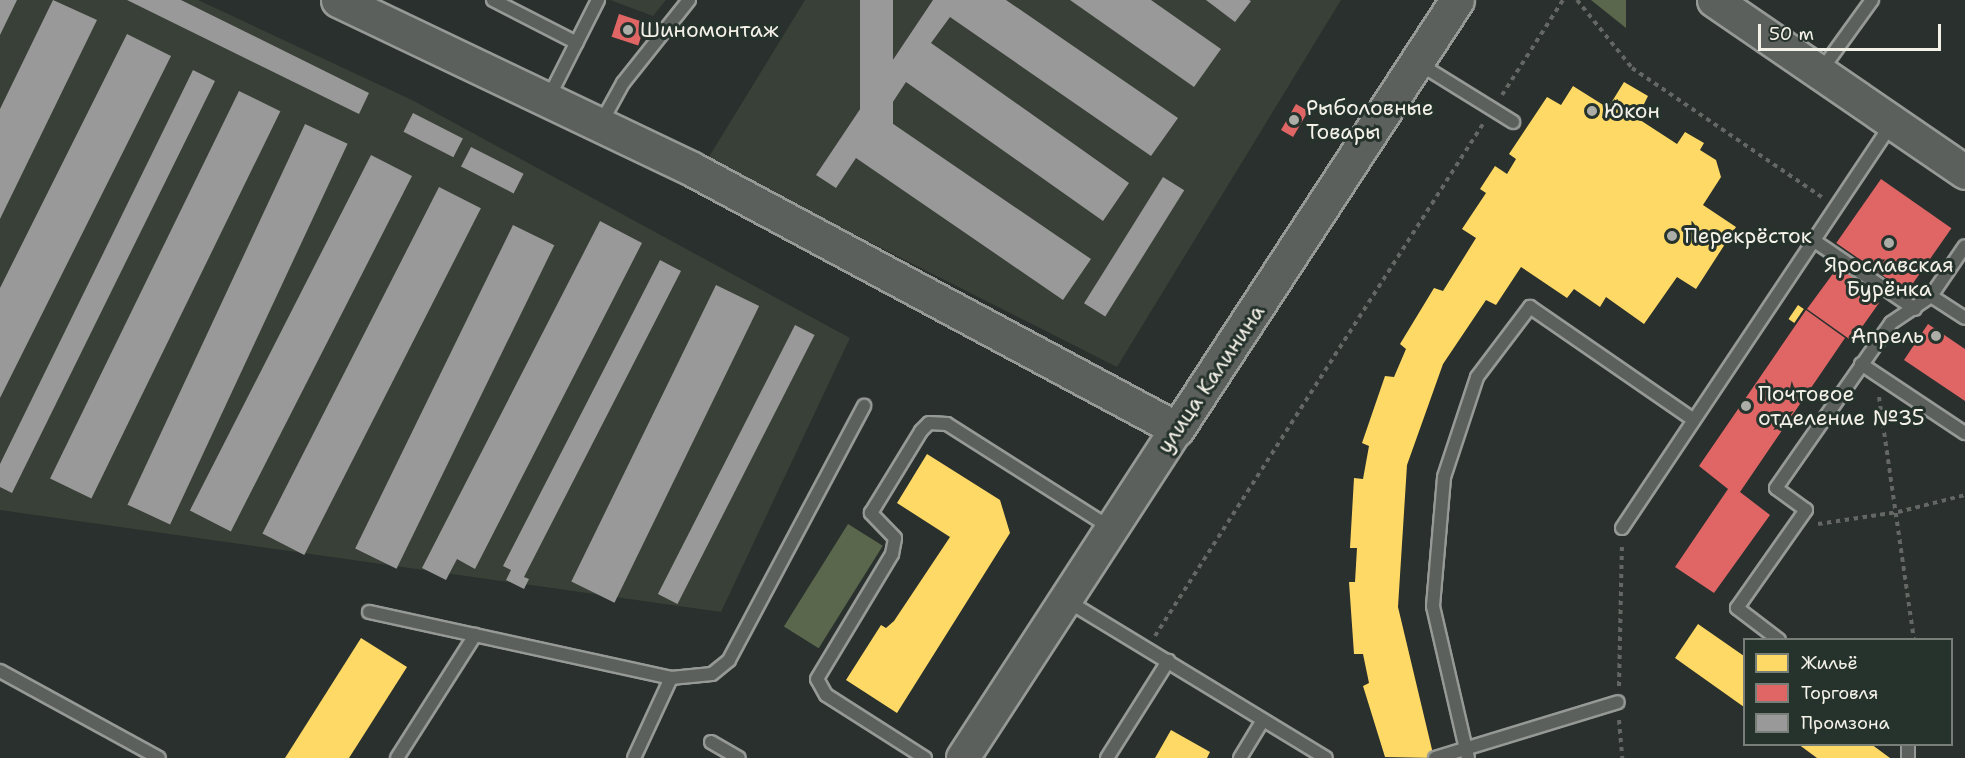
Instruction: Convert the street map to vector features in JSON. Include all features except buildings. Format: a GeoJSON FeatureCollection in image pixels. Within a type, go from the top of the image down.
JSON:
{"type":"FeatureCollection","features":[{"type":"Feature","properties":{"kind":"main road"},"geometry":{"type":"LineString","coordinates":[[339,0],[549,97],[1177,429]]}},
{"type":"Feature","properties":{"kind":"main road","name":"улица Калинина"},"geometry":{"type":"LineString","coordinates":[[1177,429],[1457,0]]}},
{"type":"Feature","properties":{"kind":"main road"},"geometry":{"type":"LineString","coordinates":[[1714,0],[1965,172]]}},
{"type":"Feature","properties":{"kind":"street","name":"улица Калинина"},"geometry":{"type":"LineString","coordinates":[[963,758],[1177,429]]}},
{"type":"Feature","properties":{"kind":"lane"},"geometry":{"type":"LineString","coordinates":[[493,0],[577,44]]}},
{"type":"Feature","properties":{"kind":"lane"},"geometry":{"type":"LineString","coordinates":[[549,97],[598,0]]}},
{"type":"Feature","properties":{"kind":"lane"},"geometry":{"type":"LineString","coordinates":[[601,124],[623,83],[689,0]]}},
{"type":"Feature","properties":{"kind":"lane"},"geometry":{"type":"LineString","coordinates":[[1820,72],[1872,0]]}},
{"type":"Feature","properties":{"kind":"lane"},"geometry":{"type":"LineString","coordinates":[[1417,63],[1513,122]]}},
{"type":"Feature","properties":{"kind":"lane"},"geometry":{"type":"LineString","coordinates":[[1622,528],[1691,418],[1892,122]]}},
{"type":"Feature","properties":{"kind":"lane"},"geometry":{"type":"LineString","coordinates":[[1813,240],[1914,309]]}},
{"type":"Feature","properties":{"kind":"lane"},"geometry":{"type":"LineString","coordinates":[[1778,638],[1737,608],[1806,510],[1776,488],[1891,323],[1931,296],[1965,246]]}},
{"type":"Feature","properties":{"kind":"lane"},"geometry":{"type":"LineString","coordinates":[[1931,296],[1965,318]]}},
{"type":"Feature","properties":{"kind":"lane"},"geometry":{"type":"LineString","coordinates":[[1467,752],[1433,606],[1444,477],[1477,377],[1530,307],[1691,418]]}},
{"type":"Feature","properties":{"kind":"lane"},"geometry":{"type":"LineString","coordinates":[[1861,364],[1965,433]]}},
{"type":"Feature","properties":{"kind":"lane"},"geometry":{"type":"LineString","coordinates":[[369,612],[671,678],[712,674],[729,660],[864,406]]}},
{"type":"Feature","properties":{"kind":"lane"},"geometry":{"type":"LineString","coordinates":[[925,758],[826,695],[817,679],[892,554],[895,538],[871,513],[921,431],[929,423],[947,424],[1112,529]]}},
{"type":"Feature","properties":{"kind":"lane"},"geometry":{"type":"LineString","coordinates":[[1066,600],[1326,758]]}},
{"type":"Feature","properties":{"kind":"lane"},"geometry":{"type":"LineString","coordinates":[[397,758],[475,635]]}},
{"type":"Feature","properties":{"kind":"lane"},"geometry":{"type":"LineString","coordinates":[[1107,758],[1168,661]]}},
{"type":"Feature","properties":{"kind":"lane"},"geometry":{"type":"LineString","coordinates":[[0,671],[159,758]]}},
{"type":"Feature","properties":{"kind":"lane"},"geometry":{"type":"LineString","coordinates":[[634,758],[671,678]]}},
{"type":"Feature","properties":{"kind":"lane"},"geometry":{"type":"LineString","coordinates":[[1435,758],[1467,752],[1618,702]]}},
{"type":"Feature","properties":{"kind":"lane"},"geometry":{"type":"LineString","coordinates":[[1240,758],[1263,720]]}},
{"type":"Feature","properties":{"kind":"lane"},"geometry":{"type":"LineString","coordinates":[[711,742],[739,758]]}},
{"type":"Feature","properties":{"kind":"path"},"geometry":{"type":"LineString","coordinates":[[1147,649],[1563,0]]}},
{"type":"Feature","properties":{"kind":"path"},"geometry":{"type":"LineString","coordinates":[[1576,0],[1632,68],[1836,206]]}},
{"type":"Feature","properties":{"kind":"path"},"geometry":{"type":"LineString","coordinates":[[1875,373],[1898,513],[1914,638]]}},
{"type":"Feature","properties":{"kind":"path"},"geometry":{"type":"LineString","coordinates":[[1793,527],[1898,513],[1965,495]]}},
{"type":"Feature","properties":{"kind":"path"},"geometry":{"type":"LineString","coordinates":[[1622,528],[1618,702],[1622,758]]}},
{"type":"Feature","properties":{"kind":"shaded area"},"geometry":{"type":"Polygon","coordinates":[[[0,0],[198,0],[414,101],[850,338],[721,612],[0,510],[0,0]]]}},
{"type":"Feature","properties":{"kind":"shaded area"},"geometry":{"type":"Polygon","coordinates":[[[610,0],[666,0],[653,16],[610,0]]]}},
{"type":"Feature","properties":{"kind":"shaded area"},"geometry":{"type":"Polygon","coordinates":[[[805,0],[1341,0],[1117,367],[707,160],[805,0]]]}},
{"type":"Feature","properties":{"kind":"green space"},"geometry":{"type":"Polygon","coordinates":[[[1591,0],[1626,0],[1626,28],[1591,0]]]}},
{"type":"Feature","properties":{"kind":"green space"},"geometry":{"type":"Polygon","coordinates":[[[848,524],[883,546],[819,648],[784,627],[848,524]]]}},
{"type":"Feature","properties":{"kind":"place","name":"Шиномонтаж"},"geometry":{"type":"Point","coordinates":[628,30]}},
{"type":"Feature","properties":{"kind":"place","name":"Юкон"},"geometry":{"type":"Point","coordinates":[1592,111]}},
{"type":"Feature","properties":{"kind":"place","name":"Рыболовные Товары"},"geometry":{"type":"Point","coordinates":[1294,120]}},
{"type":"Feature","properties":{"kind":"place","name":"Перекрёсток"},"geometry":{"type":"Point","coordinates":[1672,236]}},
{"type":"Feature","properties":{"kind":"place","name":"Ярославская Бурёнка"},"geometry":{"type":"Point","coordinates":[1889,243]}},
{"type":"Feature","properties":{"kind":"place","name":"Апрель"},"geometry":{"type":"Point","coordinates":[1936,336]}},
{"type":"Feature","properties":{"kind":"place","name":"Почтовое отделение №35"},"geometry":{"type":"Point","coordinates":[1746,406]}}]}
